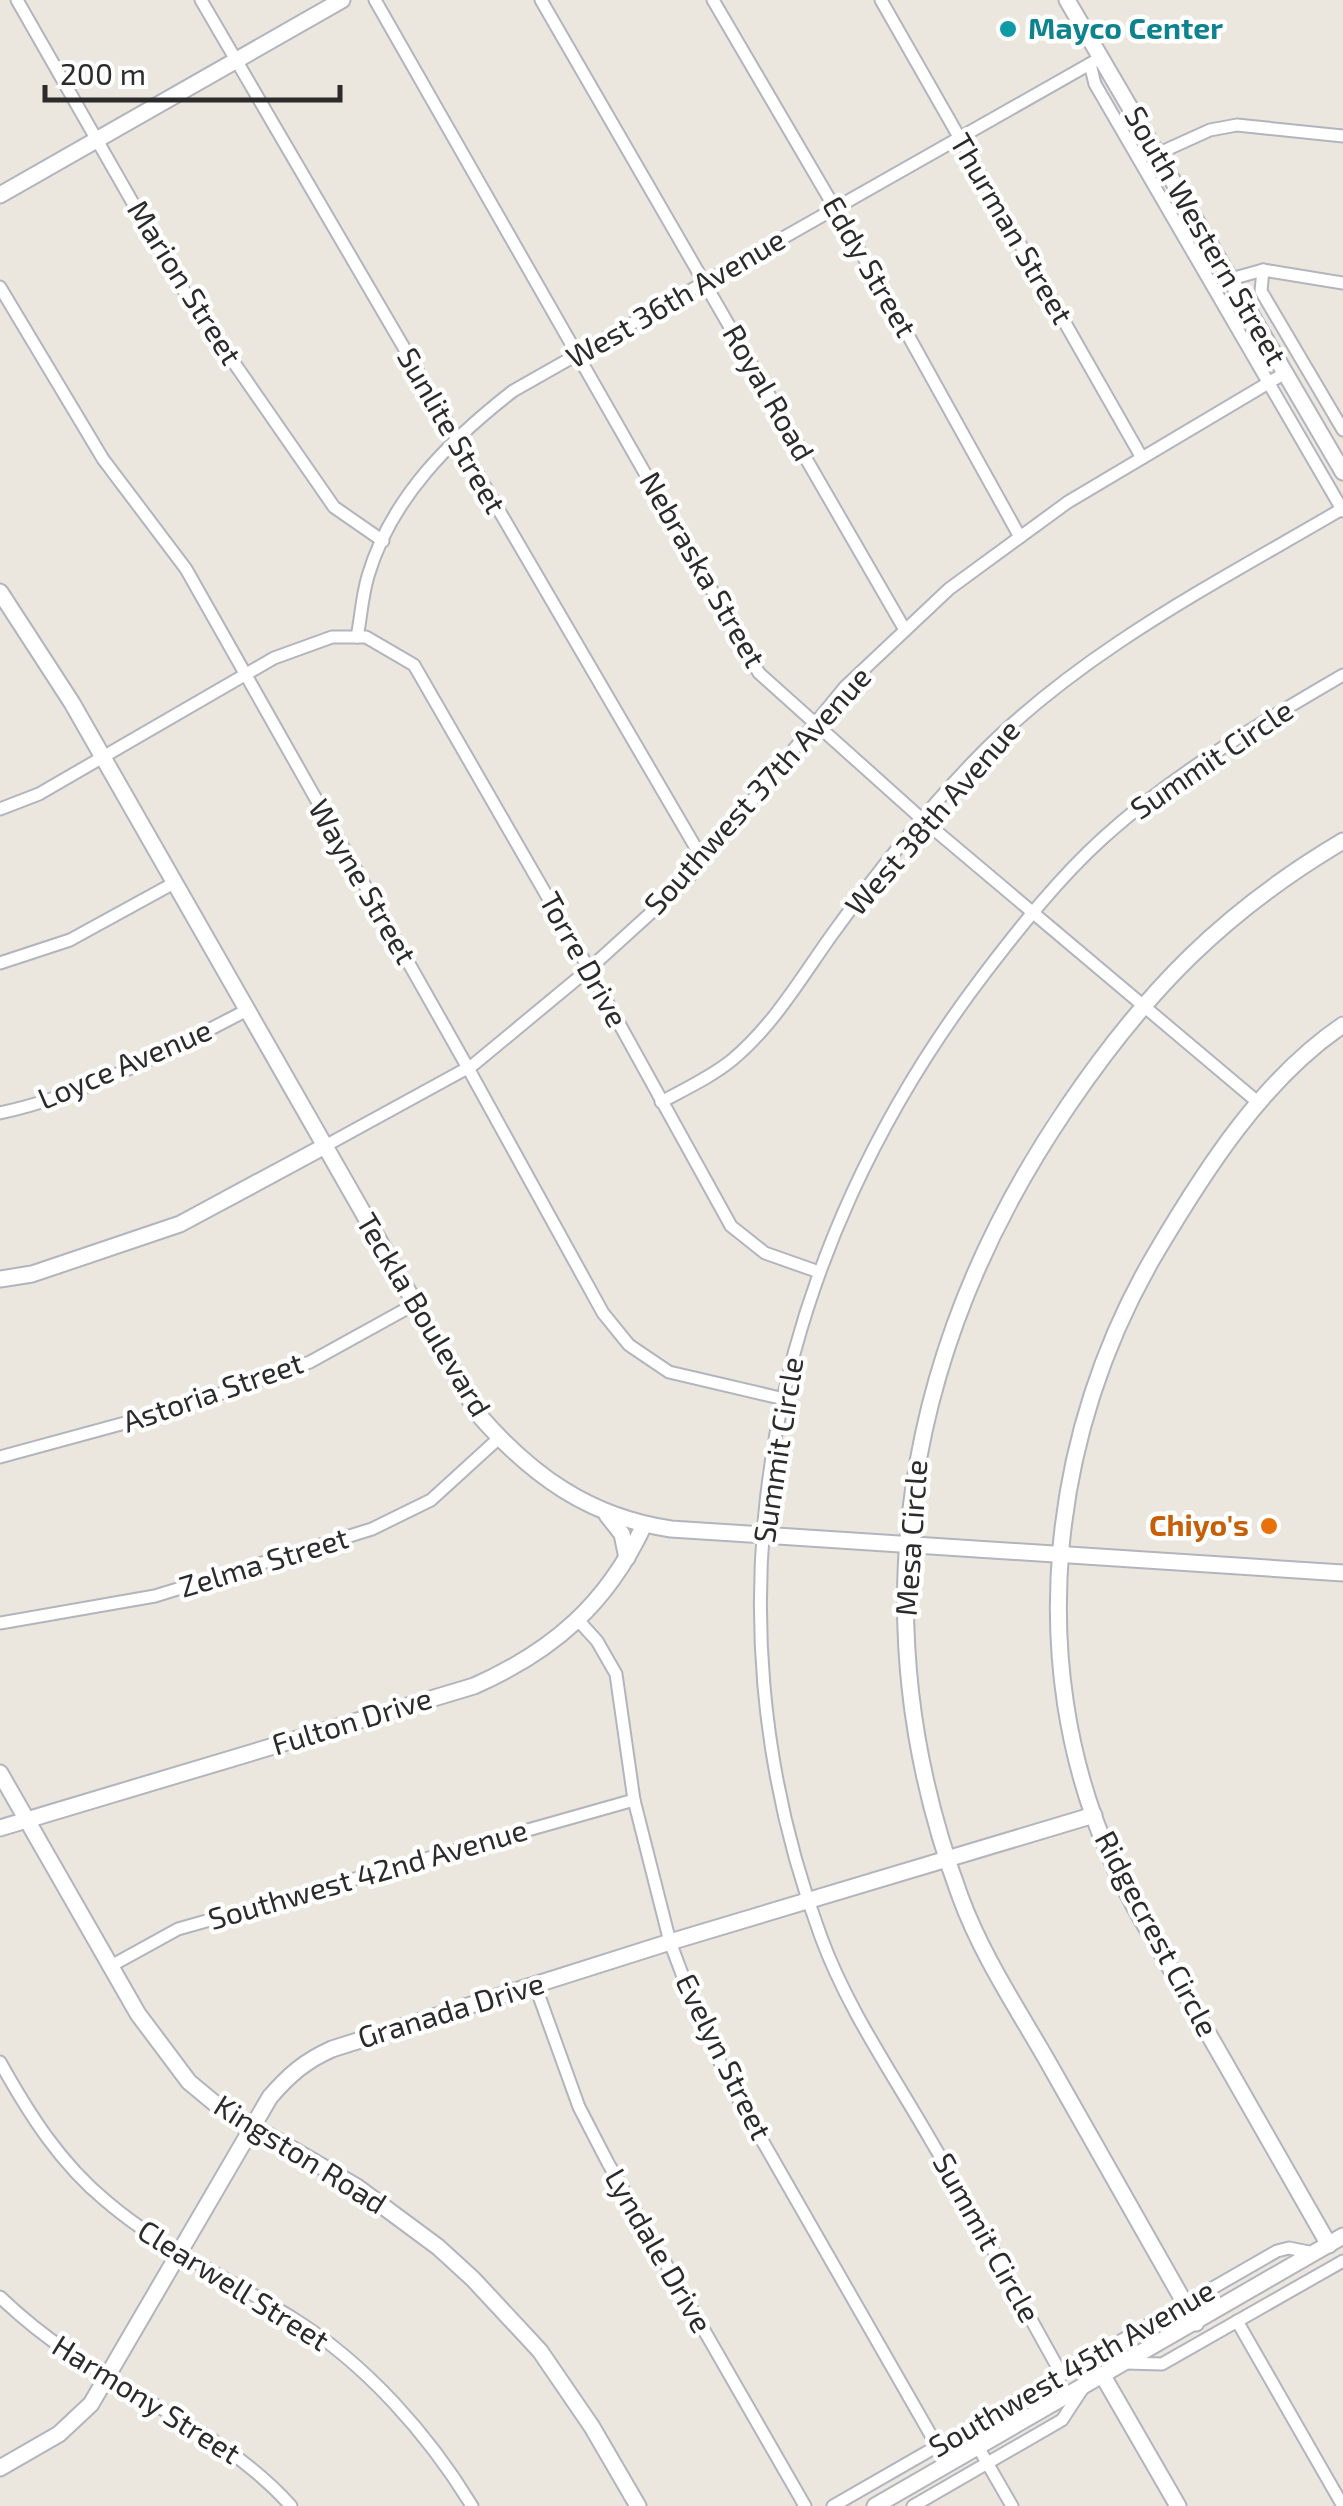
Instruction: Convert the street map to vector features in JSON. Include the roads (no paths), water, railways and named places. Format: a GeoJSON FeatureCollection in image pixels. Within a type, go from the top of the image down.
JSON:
{"type":"FeatureCollection","features":[{"type":"Feature","properties":{"kind":"street","name":"Marion Street"},"geometry":{"type":"LineString","coordinates":[[17,0],[178,282],[334,506],[383,541]]}},
{"type":"Feature","properties":{"kind":"street","name":"Sunlite Street"},"geometry":{"type":"LineString","coordinates":[[202,0],[703,860]]}},
{"type":"Feature","properties":{"kind":"street"},"geometry":{"type":"LineString","coordinates":[[0,196],[342,0]]}},
{"type":"Feature","properties":{"kind":"street","name":"Nebraska Street"},"geometry":{"type":"LineString","coordinates":[[374,0],[760,672],[922,820],[1260,1104]]}},
{"type":"Feature","properties":{"kind":"street","name":"Royal Road"},"geometry":{"type":"LineString","coordinates":[[542,0],[905,630]]}},
{"type":"Feature","properties":{"kind":"street","name":"Eddy Street"},"geometry":{"type":"LineString","coordinates":[[713,0],[1020,537]]}},
{"type":"Feature","properties":{"kind":"street","name":"Thurman Street"},"geometry":{"type":"LineString","coordinates":[[881,0],[1142,458]]}},
{"type":"Feature","properties":{"kind":"street","name":"South Western Street"},"geometry":{"type":"LineString","coordinates":[[1067,0],[1096,61],[1158,154],[1343,472]]}},
{"type":"Feature","properties":{"kind":"street"},"geometry":{"type":"LineString","coordinates":[[1096,61],[1094,84],[1342,510]]}},
{"type":"Feature","properties":{"kind":"street","name":"West 36th Avenue"},"geometry":{"type":"LineString","coordinates":[[357,637],[368,576],[400,502],[456,438],[513,392],[1096,61]]}},
{"type":"Feature","properties":{"kind":"street"},"geometry":{"type":"LineString","coordinates":[[1158,154],[1210,130],[1237,124],[1343,136]]}},
{"type":"Feature","properties":{"kind":"street"},"geometry":{"type":"LineString","coordinates":[[1263,270],[1262,291],[1343,430]]}},
{"type":"Feature","properties":{"kind":"street"},"geometry":{"type":"LineString","coordinates":[[1231,279],[1263,270],[1343,283]]}},
{"type":"Feature","properties":{"kind":"street","name":"Wayne Street"},"geometry":{"type":"LineString","coordinates":[[0,287],[103,459],[186,569],[603,1313],[629,1346],[669,1372],[780,1398]]}},
{"type":"Feature","properties":{"kind":"street","name":"Southwest 37th Avenue"},"geometry":{"type":"LineString","coordinates":[[0,1279],[32,1274],[180,1224],[468,1068],[590,969],[686,880],[844,687],[950,589],[1068,502],[1285,373]]}},
{"type":"Feature","properties":{"kind":"street","name":"West 38th Avenue"},"geometry":{"type":"LineString","coordinates":[[661,1102],[716,1072],[762,1031],[856,902],[922,820],[975,760],[1058,684],[1110,645],[1342,510]]}},
{"type":"Feature","properties":{"kind":"street","name":"Teckla Boulevard"},"geometry":{"type":"LineString","coordinates":[[0,592],[35,642],[102,757],[478,1414],[530,1469],[555,1487],[605,1512],[644,1525],[1343,1574]]}},
{"type":"Feature","properties":{"kind":"street"},"geometry":{"type":"LineString","coordinates":[[0,809],[39,794],[274,658],[332,637],[357,637]]}},
{"type":"Feature","properties":{"kind":"street","name":"Torre Drive"},"geometry":{"type":"LineString","coordinates":[[357,637],[366,638],[414,665],[590,969],[731,1226],[765,1253],[819,1272]]}},
{"type":"Feature","properties":{"kind":"street","name":"Summit Circle"},"geometry":{"type":"LineString","coordinates":[[1062,2375],[964,2196],[859,2017],[834,1970],[809,1901],[772,1748],[761,1628],[763,1535],[780,1398],[819,1272],[847,1205],[905,1093],[962,1003],[1032,913],[1099,841],[1175,778],[1343,676]]}},
{"type":"Feature","properties":{"kind":"street","name":"Mesa Circle"},"geometry":{"type":"LineString","coordinates":[[1196,2323],[960,1898],[922,1764],[914,1716],[907,1663],[907,1544],[919,1445],[943,1353],[969,1286],[1040,1146],[1111,1043],[1191,952],[1272,885],[1343,842]]}},
{"type":"Feature","properties":{"kind":"street"},"geometry":{"type":"LineString","coordinates":[[0,962],[70,940],[174,883]]}},
{"type":"Feature","properties":{"kind":"street","name":"Loyce Avenue"},"geometry":{"type":"LineString","coordinates":[[0,1113],[34,1106],[104,1080],[247,1010]]}},
{"type":"Feature","properties":{"kind":"street","name":"Ridgecrest Circle"},"geometry":{"type":"LineString","coordinates":[[1329,2245],[1109,1856],[1076,1752],[1062,1668],[1060,1553],[1077,1439],[1096,1376],[1118,1325],[1176,1218],[1260,1104],[1294,1066],[1343,1025]]}},
{"type":"Feature","properties":{"kind":"street","name":"Astoria Street"},"geometry":{"type":"LineString","coordinates":[[0,1457],[180,1408],[310,1362],[415,1304]]}},
{"type":"Feature","properties":{"kind":"street","name":"Zelma Street"},"geometry":{"type":"LineString","coordinates":[[0,1624],[155,1596],[372,1529],[431,1500],[499,1438]]}},
{"type":"Feature","properties":{"kind":"street"},"geometry":{"type":"LineString","coordinates":[[605,1512],[622,1534],[627,1558]]}},
{"type":"Feature","properties":{"kind":"street","name":"Fulton Drive"},"geometry":{"type":"LineString","coordinates":[[0,1828],[474,1686],[533,1656],[578,1620],[627,1558],[644,1525]]}},
{"type":"Feature","properties":{"kind":"street","name":"Evelyn Street"},"geometry":{"type":"LineString","coordinates":[[578,1620],[597,1640],[616,1674],[634,1800],[670,1942],[694,2006],[731,2086],[948,2465]]}},
{"type":"Feature","properties":{"kind":"street","name":"Kingston Road"},"geometry":{"type":"LineString","coordinates":[[0,1772],[109,1967],[161,2050],[189,2082],[218,2106],[357,2187],[438,2247],[473,2280],[540,2351],[638,2506]]}},
{"type":"Feature","properties":{"kind":"street","name":"Southwest 42nd Avenue"},"geometry":{"type":"LineString","coordinates":[[109,1967],[178,1929],[634,1800]]}},
{"type":"Feature","properties":{"kind":"street","name":"Granada Drive"},"geometry":{"type":"LineString","coordinates":[[0,2468],[78,2419],[108,2376],[252,2126],[270,2098],[306,2061],[332,2049],[670,1942],[1094,1815]]}},
{"type":"Feature","properties":{"kind":"street","name":"Lyndale Drive"},"geometry":{"type":"LineString","coordinates":[[534,1986],[579,2107],[608,2164],[805,2506]]}},
{"type":"Feature","properties":{"kind":"street","name":"Clearwell Street"},"geometry":{"type":"LineString","coordinates":[[0,2062],[34,2119],[79,2176],[137,2226],[296,2320],[373,2382],[438,2456],[472,2506]]}},
{"type":"Feature","properties":{"kind":"street","name":"Southwest 45th Avenue"},"geometry":{"type":"LineString","coordinates":[[875,2506],[1329,2245]]}},
{"type":"Feature","properties":{"kind":"street","name":"Southwest 45th Avenue"},"geometry":{"type":"LineString","coordinates":[[833,2506],[1277,2251],[1329,2245]]}},
{"type":"Feature","properties":{"kind":"street","name":"Southwest 45th Avenue"},"geometry":{"type":"LineString","coordinates":[[1125,2363],[1162,2364],[1343,2261]]}},
{"type":"Feature","properties":{"kind":"street"},"geometry":{"type":"LineString","coordinates":[[1273,2277],[1284,2294]]}},
{"type":"Feature","properties":{"kind":"street","name":"Harmony Street"},"geometry":{"type":"LineString","coordinates":[[0,2297],[36,2330],[230,2449],[291,2506]]}},
{"type":"Feature","properties":{"kind":"street"},"geometry":{"type":"LineString","coordinates":[[1238,2321],[1343,2506]]}},
{"type":"Feature","properties":{"kind":"street"},"geometry":{"type":"LineString","coordinates":[[1103,2376],[1178,2506]]}},
{"type":"Feature","properties":{"kind":"street","name":"Southwest 45th Avenue"},"geometry":{"type":"LineString","coordinates":[[913,2506],[1062,2420],[1083,2387]]}},
{"type":"Feature","properties":{"kind":"street"},"geometry":{"type":"LineString","coordinates":[[978,2447],[1012,2506]]}},
{"type":"Feature","properties":{"kind":"place","name":"Mayco Center"},"geometry":{"type":"Point","coordinates":[1008,29]}},
{"type":"Feature","properties":{"kind":"place","name":"Chiyo's"},"geometry":{"type":"Point","coordinates":[1269,1526]}}]}
